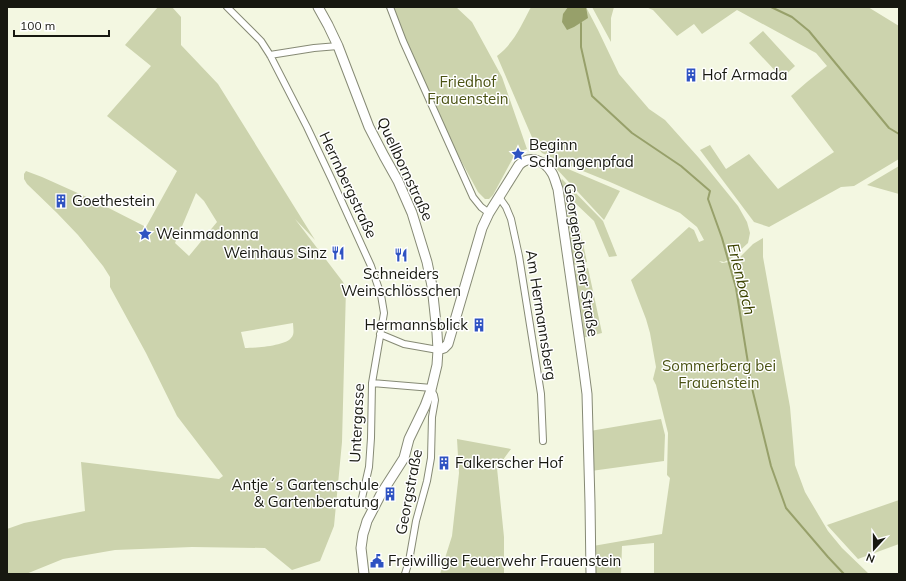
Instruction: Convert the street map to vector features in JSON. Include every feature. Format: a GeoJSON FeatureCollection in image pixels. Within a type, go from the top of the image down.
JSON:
{"type":"FeatureCollection","features":[{"type":"Feature","properties":{"kind":"main road","name":"Quellbornstraße"},"geometry":{"type":"LineString","coordinates":[[318,7],[338,46],[369,127],[401,187],[412,213],[430,273],[437,333],[437,365],[432,389],[409,439],[404,458],[373,508],[363,534],[362,548],[364,574]]}},
{"type":"Feature","properties":{"kind":"main road","name":"Georgenborner Straße"},"geometry":{"type":"LineString","coordinates":[[438,350],[444,348],[448,344],[482,228],[489,212],[519,165],[527,160],[533,159],[544,164],[553,174],[556,184],[587,394],[591,574]]}},
{"type":"Feature","properties":{"kind":"street","name":"Herrnbergstraße"},"geometry":{"type":"LineString","coordinates":[[227,7],[261,41],[270,55],[332,180],[371,266],[382,295],[384,312],[380,334]]}},
{"type":"Feature","properties":{"kind":"street"},"geometry":{"type":"LineString","coordinates":[[390,7],[403,41],[473,197],[489,212]]}},
{"type":"Feature","properties":{"kind":"street"},"geometry":{"type":"LineString","coordinates":[[270,55],[338,46]]}},
{"type":"Feature","properties":{"kind":"street","name":"Am Hermannsberg"},"geometry":{"type":"LineString","coordinates":[[499,196],[511,219],[519,256],[541,394],[543,441]]}},
{"type":"Feature","properties":{"kind":"street"},"geometry":{"type":"LineString","coordinates":[[380,334],[404,344],[438,350]]}},
{"type":"Feature","properties":{"kind":"street","name":"Untergasse"},"geometry":{"type":"LineString","coordinates":[[373,508],[367,505],[362,498],[369,467],[372,383],[380,334]]}},
{"type":"Feature","properties":{"kind":"street"},"geometry":{"type":"LineString","coordinates":[[372,383],[432,389]]}},
{"type":"Feature","properties":{"kind":"street","name":"Georgstraße"},"geometry":{"type":"LineString","coordinates":[[405,574],[431,458],[432,417],[435,400],[432,389]]}},
{"type":"Feature","properties":{"kind":"green space"},"geometry":{"type":"Polygon","coordinates":[[[158,7],[172,7],[181,17],[181,45],[218,84],[315,240],[295,219],[346,288],[342,442],[334,526],[320,561],[292,570],[265,548],[192,547],[115,550],[63,559],[26,574],[7,574],[7,529],[24,523],[85,511],[81,462],[219,479],[223,476],[177,416],[146,353],[110,287],[110,277],[103,266],[78,235],[27,184],[24,179],[24,174],[26,171],[42,177],[91,199],[146,227],[177,171],[107,116],[151,66],[125,45],[158,7]],[[196,193],[175,243],[189,256],[217,222],[204,201],[196,193]],[[293,323],[241,332],[245,348],[270,346],[288,341],[293,335],[293,323]]]}},
{"type":"Feature","properties":{"kind":"green space","name":"Friedhof Frauenstein"},"geometry":{"type":"Polygon","coordinates":[[[392,7],[456,7],[472,22],[502,77],[527,149],[518,152],[514,156],[493,195],[489,199],[485,199],[478,192],[458,155],[419,73],[392,7]]]}},
{"type":"Feature","properties":{"kind":"green space","name":"Sommerberg bei Frauenstein"},"geometry":{"type":"Polygon","coordinates":[[[531,7],[586,7],[619,74],[649,109],[665,120],[699,158],[738,206],[747,222],[750,233],[748,243],[732,258],[724,262],[719,261],[722,263],[736,261],[753,244],[763,238],[763,257],[790,407],[795,465],[805,492],[828,531],[842,548],[869,574],[654,574],[654,543],[622,546],[621,574],[593,574],[593,546],[662,534],[670,478],[667,475],[668,433],[656,385],[653,379],[656,367],[650,333],[631,280],[689,227],[694,230],[699,242],[704,240],[697,227],[680,213],[542,153],[534,142],[497,56],[513,40],[531,7]]]}},
{"type":"Feature","properties":{"kind":"green space"},"geometry":{"type":"Polygon","coordinates":[[[592,7],[614,7],[611,18],[611,42],[592,7]]]}},
{"type":"Feature","properties":{"kind":"green space"},"geometry":{"type":"Polygon","coordinates":[[[646,7],[868,7],[899,26],[899,159],[854,186],[841,187],[769,227],[754,222],[700,150],[710,145],[726,169],[749,154],[778,189],[834,152],[791,96],[827,66],[816,53],[737,10],[702,34],[694,24],[677,36],[653,10],[646,7]]]}},
{"type":"Feature","properties":{"kind":"green space"},"geometry":{"type":"Polygon","coordinates":[[[763,31],[795,66],[782,78],[749,43],[763,31]]]}},
{"type":"Feature","properties":{"kind":"green space"},"geometry":{"type":"Polygon","coordinates":[[[554,163],[620,191],[604,220],[553,165],[554,163]]]}},
{"type":"Feature","properties":{"kind":"green space"},"geometry":{"type":"Polygon","coordinates":[[[899,166],[899,194],[867,185],[899,166]]]}},
{"type":"Feature","properties":{"kind":"green space"},"geometry":{"type":"Polygon","coordinates":[[[562,179],[603,221],[617,256],[609,257],[594,221],[574,202],[587,262],[573,265],[561,181],[562,179]]]}},
{"type":"Feature","properties":{"kind":"green space"},"geometry":{"type":"Polygon","coordinates":[[[588,268],[602,333],[582,338],[573,271],[588,268]]]}},
{"type":"Feature","properties":{"kind":"green space"},"geometry":{"type":"Polygon","coordinates":[[[661,419],[665,435],[664,461],[591,471],[590,431],[661,419]]]}},
{"type":"Feature","properties":{"kind":"green space"},"geometry":{"type":"Polygon","coordinates":[[[457,439],[511,449],[497,468],[504,537],[504,574],[440,574],[452,536],[459,473],[457,439]]]}},
{"type":"Feature","properties":{"kind":"green space"},"geometry":{"type":"Polygon","coordinates":[[[899,500],[899,544],[858,559],[827,525],[899,500]]]}},
{"type":"Feature","properties":{"kind":"shaded area"},"geometry":{"type":"Polygon","coordinates":[[[568,7],[586,7],[588,18],[567,30],[562,22],[563,14],[568,7]]]}},
{"type":"Feature","properties":{"kind":"waterway","name":"Erlenbach"},"geometry":{"type":"LineString","coordinates":[[771,7],[792,17],[809,31],[889,128],[899,134]]}},
{"type":"Feature","properties":{"kind":"waterway","name":"Erlenbach"},"geometry":{"type":"LineString","coordinates":[[581,23],[581,47],[592,96],[632,133],[681,166],[710,191],[708,199],[722,238],[736,288],[752,388],[771,466],[786,508],[844,574]]}},
{"type":"Feature","properties":{"kind":"place","name":"Hof Armada"},"geometry":{"type":"Point","coordinates":[691,75]}},
{"type":"Feature","properties":{"kind":"place","name":"Beginn Schlangenpfad"},"geometry":{"type":"Point","coordinates":[518,154]}},
{"type":"Feature","properties":{"kind":"place","name":"Goethestein"},"geometry":{"type":"Point","coordinates":[61,201]}},
{"type":"Feature","properties":{"kind":"place","name":"Weinmadonna"},"geometry":{"type":"Point","coordinates":[145,234]}},
{"type":"Feature","properties":{"kind":"place","name":"Weinhaus Sinz"},"geometry":{"type":"Point","coordinates":[338,253]}},
{"type":"Feature","properties":{"kind":"place","name":"Schneiders Weinschlösschen"},"geometry":{"type":"Point","coordinates":[401,255]}},
{"type":"Feature","properties":{"kind":"place","name":"Hermannsblick"},"geometry":{"type":"Point","coordinates":[479,325]}},
{"type":"Feature","properties":{"kind":"place","name":"Falkerscher Hof"},"geometry":{"type":"Point","coordinates":[444,463]}},
{"type":"Feature","properties":{"kind":"place","name":"Antje´s Gartenschule & Gartenberatung"},"geometry":{"type":"Point","coordinates":[390,494]}},
{"type":"Feature","properties":{"kind":"place","name":"Freiwillige Feuerwehr Frauenstein"},"geometry":{"type":"Point","coordinates":[377,561]}}]}
